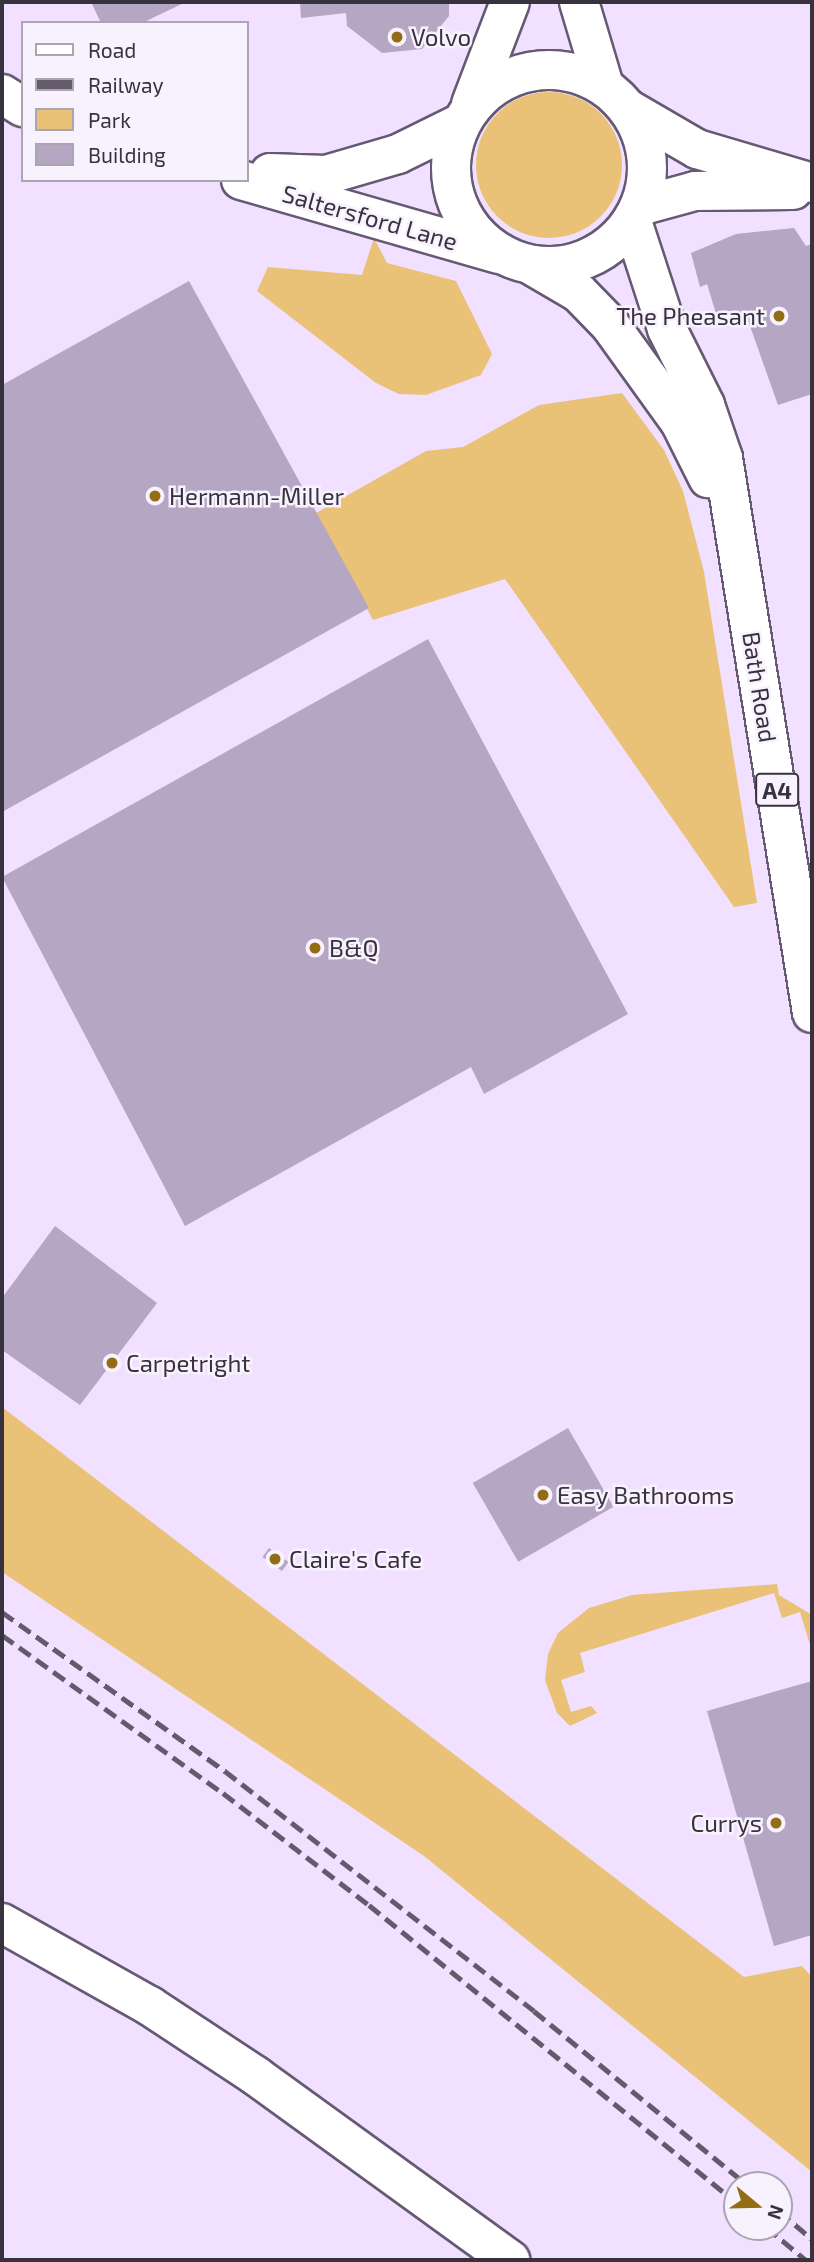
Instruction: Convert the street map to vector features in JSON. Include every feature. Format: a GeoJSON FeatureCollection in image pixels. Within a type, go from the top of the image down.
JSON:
{"type":"FeatureCollection","features":[{"type":"Feature","properties":{"kind":"main road"},"geometry":{"type":"LineString","coordinates":[[510,2],[451,156],[453,191],[477,236],[516,260],[563,266],[597,254],[636,213],[695,191],[812,190]]}},
{"type":"Feature","properties":{"kind":"main road"},"geometry":{"type":"LineString","coordinates":[[579,2],[616,97],[644,149],[647,171],[636,213]]}},
{"type":"Feature","properties":{"kind":"main road"},"geometry":{"type":"LineString","coordinates":[[465,116],[509,78],[542,69],[574,73],[697,149],[812,183]]}},
{"type":"Feature","properties":{"kind":"main road"},"geometry":{"type":"LineString","coordinates":[[2,94],[21,106]]}},
{"type":"Feature","properties":{"kind":"main road","name":"Saltersford Lane"},"geometry":{"type":"LineString","coordinates":[[248,172],[326,176],[398,154],[465,116]]}},
{"type":"Feature","properties":{"kind":"main road","name":"Saltersford Lane"},"geometry":{"type":"LineString","coordinates":[[248,182],[516,260]]}},
{"type":"Feature","properties":{"kind":"main road","name":"Bath Road"},"geometry":{"type":"LineString","coordinates":[[636,213],[667,329],[705,405],[723,458],[812,1013]]}},
{"type":"Feature","properties":{"kind":"main road","name":"Bath Road"},"geometry":{"type":"LineString","coordinates":[[516,260],[579,293],[610,325],[659,391],[702,462],[742,568]]}},
{"type":"Feature","properties":{"kind":"main road"},"geometry":{"type":"LineString","coordinates":[[2,1923],[150,2006],[256,2076],[510,2260]]}},
{"type":"Feature","properties":{"kind":"green space"},"geometry":{"type":"Polygon","coordinates":[[[549,92],[577,97],[601,113],[617,137],[622,165],[617,193],[601,217],[577,233],[549,238],[521,233],[497,217],[481,193],[476,165],[481,137],[497,113],[521,97],[549,92]]]}},
{"type":"Feature","properties":{"kind":"green space"},"geometry":{"type":"Polygon","coordinates":[[[374,238],[387,263],[456,281],[492,354],[481,375],[426,395],[399,394],[376,383],[257,291],[268,267],[362,275],[374,238]]]}},
{"type":"Feature","properties":{"kind":"green space"},"geometry":{"type":"Polygon","coordinates":[[[622,393],[664,450],[683,491],[704,572],[757,903],[734,907],[505,579],[373,620],[316,513],[426,451],[463,447],[539,405],[622,393]]]}},
{"type":"Feature","properties":{"kind":"green space"},"geometry":{"type":"Polygon","coordinates":[[[2,1407],[744,1977],[802,1966],[812,1977],[812,2172],[424,1856],[2,1572],[2,1407]]]}},
{"type":"Feature","properties":{"kind":"green space"},"geometry":{"type":"Polygon","coordinates":[[[777,1584],[779,1595],[812,1615],[812,1651],[800,1612],[782,1618],[774,1593],[580,1653],[585,1672],[561,1680],[571,1712],[591,1706],[597,1713],[570,1726],[557,1713],[545,1680],[548,1654],[558,1633],[589,1608],[632,1595],[777,1584]]]}},
{"type":"Feature","properties":{"kind":"building"},"geometry":{"type":"Polygon","coordinates":[[[91,2],[186,2],[146,21],[100,21],[91,2]]]}},
{"type":"Feature","properties":{"kind":"building","name":"Volvo"},"geometry":{"type":"Polygon","coordinates":[[[300,2],[449,2],[449,16],[422,49],[382,53],[347,26],[346,13],[301,18],[300,2]]]}},
{"type":"Feature","properties":{"kind":"building","name":"The Pheasant"},"geometry":{"type":"Polygon","coordinates":[[[794,228],[806,246],[812,244],[812,394],[778,405],[745,312],[718,320],[707,284],[700,287],[691,253],[736,234],[794,228]]]}},
{"type":"Feature","properties":{"kind":"building","name":"Hermann-Miller"},"geometry":{"type":"Polygon","coordinates":[[[189,281],[369,608],[2,812],[2,385],[189,281]]]}},
{"type":"Feature","properties":{"kind":"building","name":"B&Q"},"geometry":{"type":"Polygon","coordinates":[[[428,639],[628,1014],[484,1094],[471,1067],[185,1226],[2,877],[428,639]]]}},
{"type":"Feature","properties":{"kind":"building"},"geometry":{"type":"Polygon","coordinates":[[[55,1226],[157,1303],[80,1405],[2,1350],[2,1298],[55,1226]]]}},
{"type":"Feature","properties":{"kind":"building","name":"Easy Bathrooms"},"geometry":{"type":"Polygon","coordinates":[[[568,1428],[614,1507],[518,1562],[473,1483],[568,1428]]]}},
{"type":"Feature","properties":{"kind":"building","name":"Claire's Cafe"},"geometry":{"type":"Polygon","coordinates":[[[269,1548],[288,1562],[282,1571],[263,1557],[269,1548]]]}},
{"type":"Feature","properties":{"kind":"building","name":"Currys"},"geometry":{"type":"Polygon","coordinates":[[[812,1681],[812,1935],[774,1946],[707,1711],[812,1681]]]}},
{"type":"Feature","properties":{"kind":"railway"},"geometry":{"type":"LineString","coordinates":[[2,1612],[225,1771],[534,2011],[730,2171]]}},
{"type":"Feature","properties":{"kind":"railway"},"geometry":{"type":"LineString","coordinates":[[2,1635],[223,1793],[369,1905],[723,2192]]}},
{"type":"Feature","properties":{"kind":"railway"},"geometry":{"type":"LineString","coordinates":[[793,2223],[812,2239]]}},
{"type":"Feature","properties":{"kind":"railway"},"geometry":{"type":"LineString","coordinates":[[783,2241],[806,2260]]}},
{"type":"Feature","properties":{"kind":"place","name":"Volvo"},"geometry":{"type":"Point","coordinates":[397,37]}},
{"type":"Feature","properties":{"kind":"place","name":"The Pheasant"},"geometry":{"type":"Point","coordinates":[779,316]}},
{"type":"Feature","properties":{"kind":"place","name":"Hermann-Miller"},"geometry":{"type":"Point","coordinates":[155,496]}},
{"type":"Feature","properties":{"kind":"place","name":"B&Q"},"geometry":{"type":"Point","coordinates":[315,948]}},
{"type":"Feature","properties":{"kind":"place","name":"Carpetright"},"geometry":{"type":"Point","coordinates":[112,1363]}},
{"type":"Feature","properties":{"kind":"place","name":"Easy Bathrooms"},"geometry":{"type":"Point","coordinates":[543,1495]}},
{"type":"Feature","properties":{"kind":"place","name":"Claire's Cafe"},"geometry":{"type":"Point","coordinates":[275,1559]}},
{"type":"Feature","properties":{"kind":"place","name":"Currys"},"geometry":{"type":"Point","coordinates":[776,1823]}}]}
